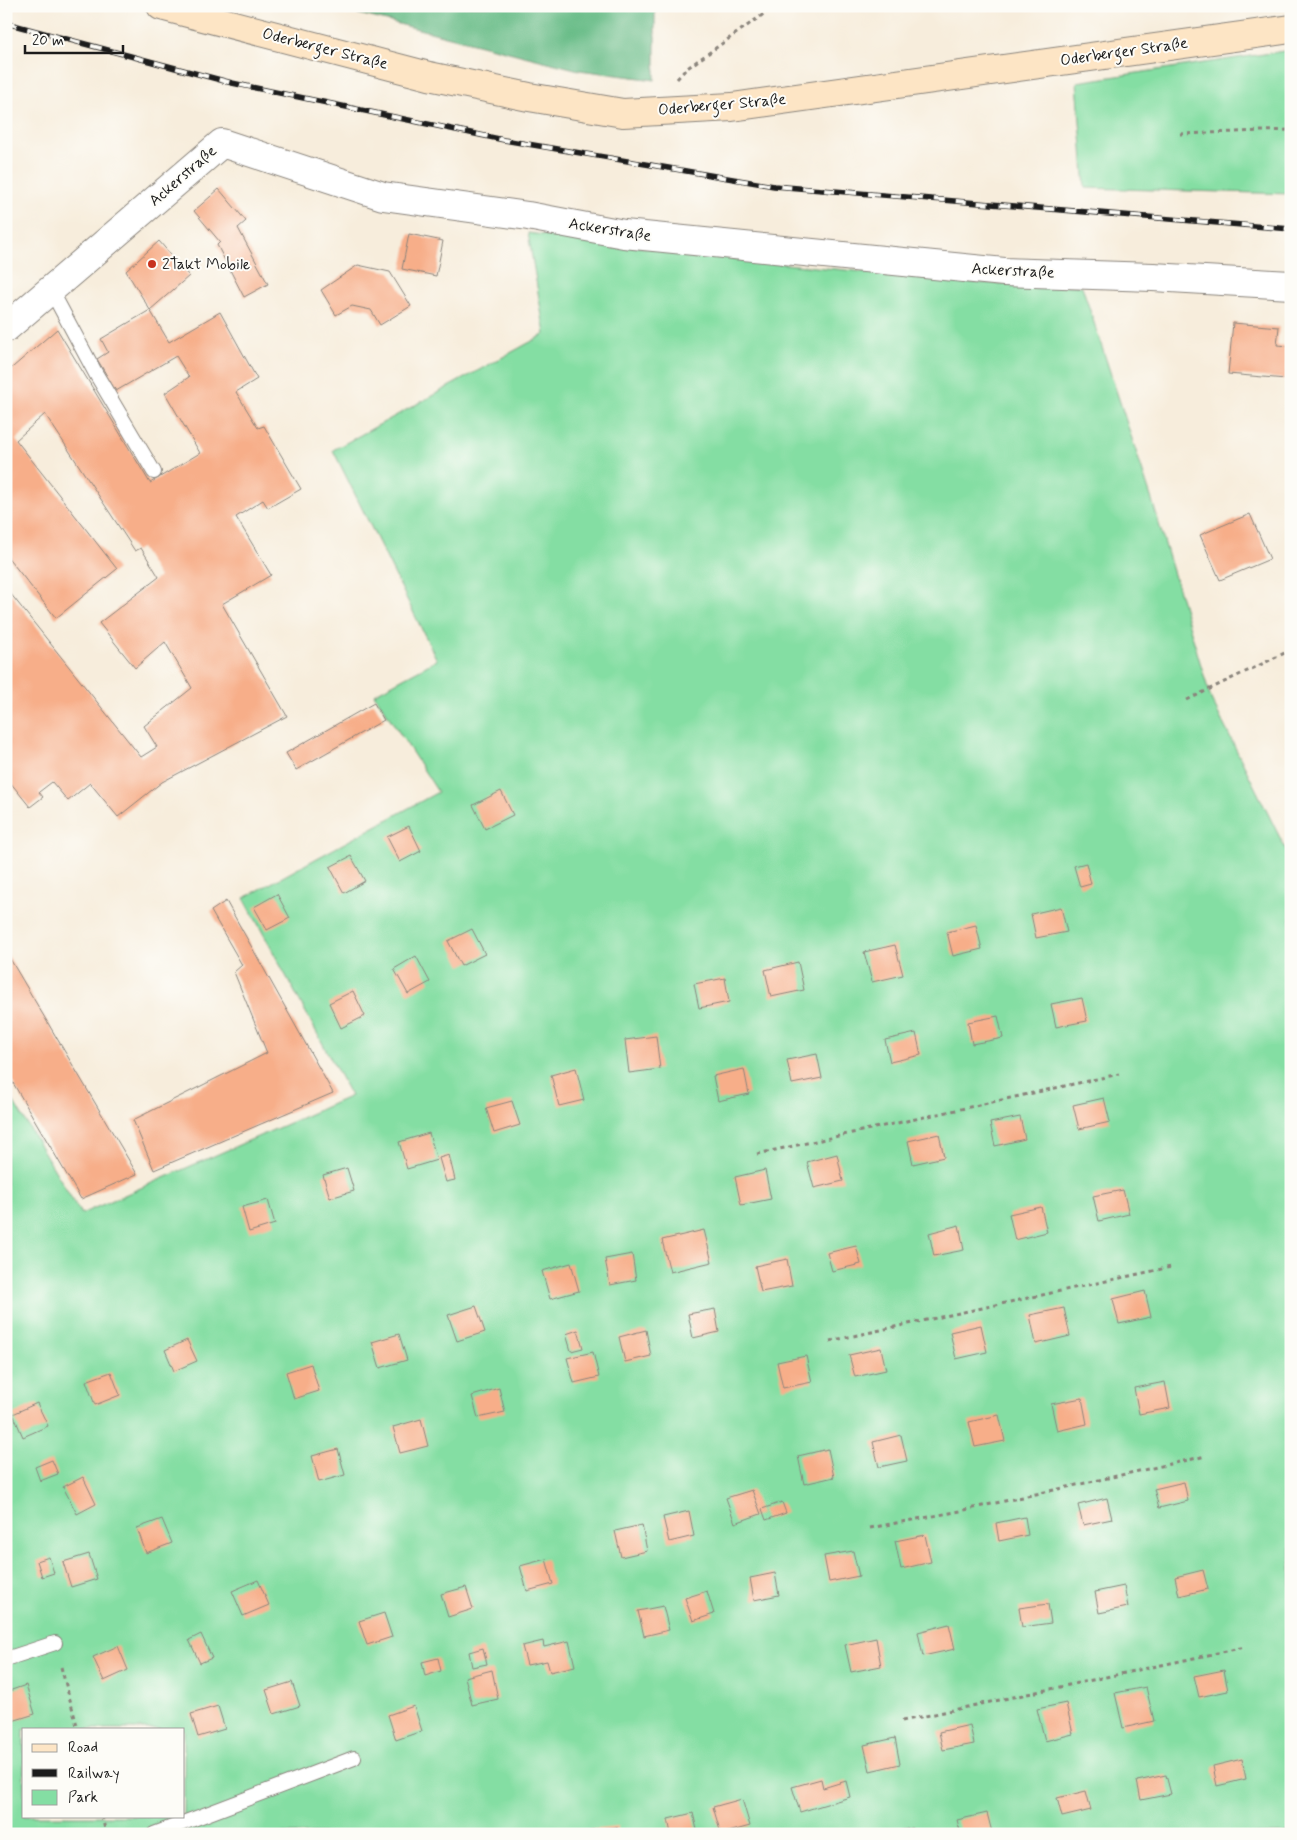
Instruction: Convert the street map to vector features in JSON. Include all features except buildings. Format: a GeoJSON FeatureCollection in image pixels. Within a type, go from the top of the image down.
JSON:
{"type":"FeatureCollection","features":[{"type":"Feature","properties":{"kind":"main road","name":"Oderberger Straße"},"geometry":{"type":"LineString","coordinates":[[161,6],[428,76],[529,98],[623,113],[732,107],[1291,29]]}},
{"type":"Feature","properties":{"kind":"street","name":"Ackerstraße"},"geometry":{"type":"LineString","coordinates":[[6,328],[222,143],[383,196],[528,216],[624,234],[1004,272],[1153,277],[1291,285]]}},
{"type":"Feature","properties":{"kind":"lane"},"geometry":{"type":"LineString","coordinates":[[51,290],[96,374],[154,472]]}},
{"type":"Feature","properties":{"kind":"lane"},"geometry":{"type":"LineString","coordinates":[[6,1659],[55,1643]]}},
{"type":"Feature","properties":{"kind":"lane"},"geometry":{"type":"LineString","coordinates":[[154,1834],[354,1758]]}},
{"type":"Feature","properties":{"kind":"path"},"geometry":{"type":"LineString","coordinates":[[673,83],[686,69],[775,6]]}},
{"type":"Feature","properties":{"kind":"path"},"geometry":{"type":"LineString","coordinates":[[1180,134],[1291,130]]}},
{"type":"Feature","properties":{"kind":"path"},"geometry":{"type":"LineString","coordinates":[[1187,700],[1291,650]]}},
{"type":"Feature","properties":{"kind":"path"},"geometry":{"type":"LineString","coordinates":[[757,1154],[1119,1074]]}},
{"type":"Feature","properties":{"kind":"path"},"geometry":{"type":"LineString","coordinates":[[830,1341],[1171,1267]]}},
{"type":"Feature","properties":{"kind":"path"},"geometry":{"type":"LineString","coordinates":[[870,1528],[969,1509],[1206,1456]]}},
{"type":"Feature","properties":{"kind":"path"},"geometry":{"type":"LineString","coordinates":[[55,1643],[78,1728]]}},
{"type":"Feature","properties":{"kind":"path"},"geometry":{"type":"LineString","coordinates":[[902,1720],[1245,1647]]}},
{"type":"Feature","properties":{"kind":"path"},"geometry":{"type":"LineString","coordinates":[[102,1818],[106,1834]]}},
{"type":"Feature","properties":{"kind":"green space"},"geometry":{"type":"Polygon","coordinates":[[[328,6],[655,6],[655,80],[579,70],[328,6]]]}},
{"type":"Feature","properties":{"kind":"green space"},"geometry":{"type":"Polygon","coordinates":[[[1291,50],[1291,194],[1085,188],[1077,82],[1291,50]]]}},
{"type":"Feature","properties":{"kind":"green space"},"geometry":{"type":"Polygon","coordinates":[[[528,233],[735,259],[977,283],[1082,286],[1151,497],[1211,699],[1291,860],[1291,1834],[6,1834],[6,1089],[81,1214],[351,1096],[244,898],[438,792],[374,694],[437,660],[333,450],[545,334],[528,233]]]}},
{"type":"Feature","properties":{"kind":"railway"},"geometry":{"type":"LineString","coordinates":[[6,23],[232,83],[504,140],[774,186],[1291,229]]}},
{"type":"Feature","properties":{"kind":"place","name":"2Takt Mobile"},"geometry":{"type":"Point","coordinates":[152,264]}}]}
